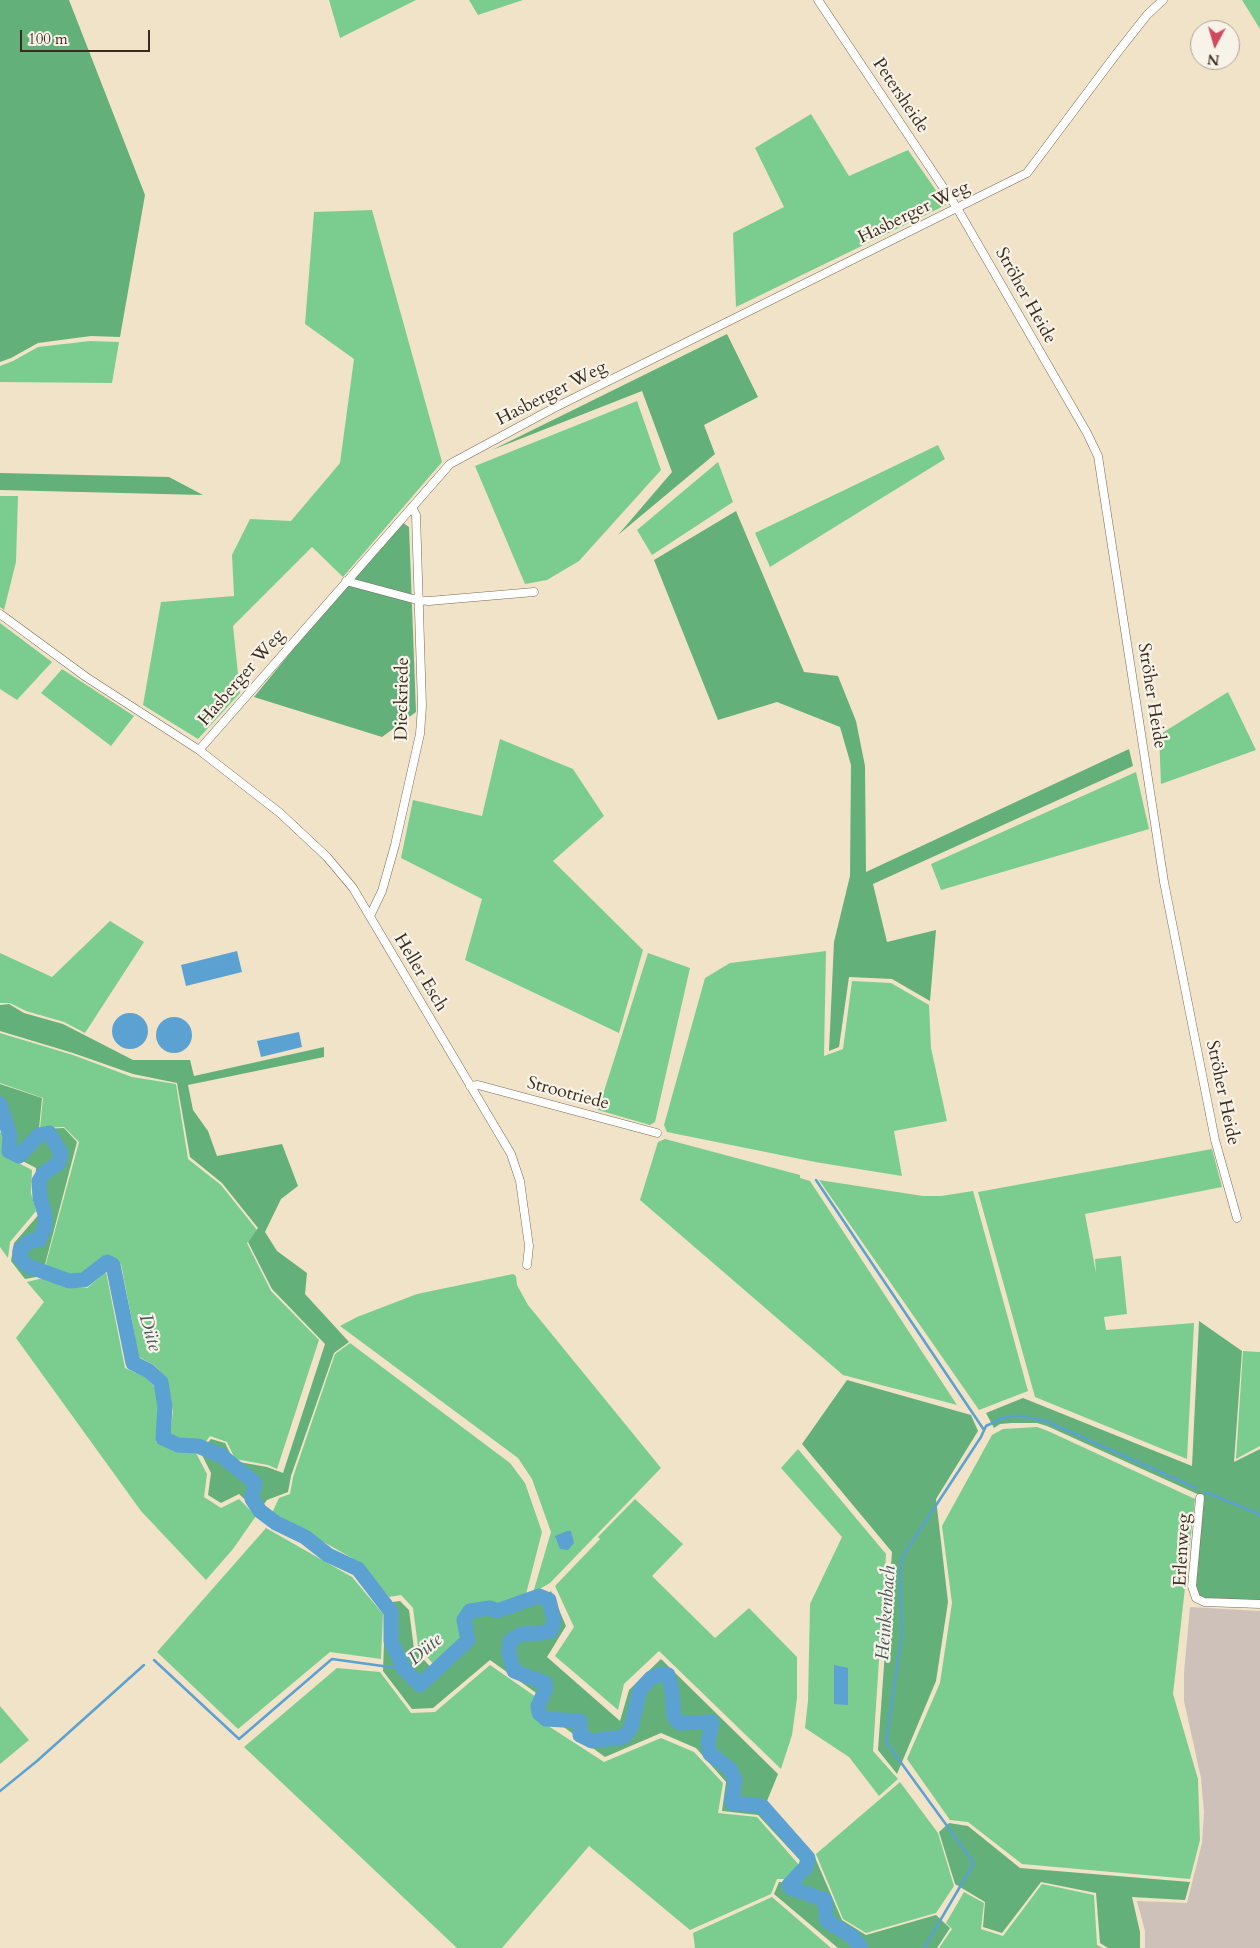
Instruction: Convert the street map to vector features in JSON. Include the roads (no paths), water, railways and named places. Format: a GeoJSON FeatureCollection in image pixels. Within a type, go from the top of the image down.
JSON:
{"type":"FeatureCollection","features":[{"type":"Feature","properties":{"kind":"street","name":"Petersheide"},"geometry":{"type":"LineString","coordinates":[[818,0],[957,208]]}},
{"type":"Feature","properties":{"kind":"street","name":"Hasberger Weg"},"geometry":{"type":"LineString","coordinates":[[0,614],[86,677],[199,750],[450,464],[552,409],[1026,172],[1117,53],[1163,0]]}},
{"type":"Feature","properties":{"kind":"street","name":"Ströher Heide"},"geometry":{"type":"LineString","coordinates":[[957,208],[1087,433],[1098,456],[1164,882],[1216,1140],[1237,1218]]}},
{"type":"Feature","properties":{"kind":"street","name":"Dieckriede"},"geometry":{"type":"LineString","coordinates":[[370,916],[382,891],[395,845],[420,734],[422,706],[417,600],[416,515],[412,507]]}},
{"type":"Feature","properties":{"kind":"street"},"geometry":{"type":"LineString","coordinates":[[346,582],[417,600],[429,601],[534,592]]}},
{"type":"Feature","properties":{"kind":"street","name":"Heller Esch"},"geometry":{"type":"LineString","coordinates":[[199,750],[280,813],[327,856],[353,888],[511,1154],[520,1181],[529,1246],[527,1265]]}},
{"type":"Feature","properties":{"kind":"street","name":"Strootriede"},"geometry":{"type":"LineString","coordinates":[[470,1086],[478,1085],[657,1133]]}},
{"type":"Feature","properties":{"kind":"street","name":"Erlenweg"},"geometry":{"type":"LineString","coordinates":[[1200,1498],[1192,1586],[1196,1598],[1204,1602],[1260,1604]]}},
{"type":"Feature","properties":{"kind":"water"},"geometry":{"type":"Polygon","coordinates":[[[237,951],[242,972],[186,986],[181,965],[237,951]]]}},
{"type":"Feature","properties":{"kind":"water"},"geometry":{"type":"Polygon","coordinates":[[[130,1013],[137,1014],[143,1018],[147,1024],[147,1038],[143,1044],[137,1048],[130,1049],[123,1048],[117,1044],[113,1038],[112,1031],[113,1024],[117,1018],[123,1014],[130,1013]]]}},
{"type":"Feature","properties":{"kind":"water"},"geometry":{"type":"Polygon","coordinates":[[[174,1017],[181,1018],[187,1022],[191,1028],[191,1042],[187,1048],[181,1052],[174,1053],[167,1052],[161,1048],[157,1042],[156,1035],[157,1028],[161,1022],[167,1018],[174,1017]]]}},
{"type":"Feature","properties":{"kind":"water"},"geometry":{"type":"Polygon","coordinates":[[[299,1032],[302,1047],[261,1057],[257,1041],[299,1032]]]}},
{"type":"Feature","properties":{"kind":"water"},"geometry":{"type":"Polygon","coordinates":[[[571,1531],[574,1543],[568,1550],[560,1549],[555,1536],[571,1531]]]}},
{"type":"Feature","properties":{"kind":"water"},"geometry":{"type":"Polygon","coordinates":[[[834,1665],[848,1668],[848,1705],[834,1704],[834,1665]]]}},
{"type":"Feature","properties":{"kind":"waterway","name":"Düte"},"geometry":{"type":"LineString","coordinates":[[0,1104],[10,1136],[9,1151],[19,1156],[39,1135],[49,1133],[61,1153],[59,1163],[44,1173],[39,1181],[40,1198],[45,1214],[45,1227],[39,1240],[30,1241],[20,1250],[20,1258],[28,1266],[69,1281],[84,1280],[107,1262],[113,1265],[133,1363],[149,1371],[161,1382],[165,1407],[163,1438],[178,1445],[198,1446],[222,1456],[255,1483],[252,1499],[260,1511],[276,1523],[305,1537],[328,1555],[358,1569],[391,1612],[391,1641],[404,1669],[420,1685],[468,1640],[464,1620],[470,1611],[490,1608],[497,1611],[539,1596],[549,1600],[554,1621],[551,1631],[521,1634],[510,1641],[509,1654],[514,1671],[545,1683],[546,1688],[538,1706],[539,1713],[546,1719],[580,1721],[580,1735],[592,1741],[624,1737],[631,1728],[640,1690],[651,1678],[660,1674],[668,1675],[672,1691],[674,1717],[679,1723],[712,1722],[708,1743],[710,1754],[730,1769],[735,1780],[732,1803],[762,1806],[808,1858],[806,1867],[789,1885],[791,1888],[825,1900],[827,1921],[853,1937],[861,1948]]}},
{"type":"Feature","properties":{"kind":"waterway"},"geometry":{"type":"LineString","coordinates":[[816,1180],[984,1430]]}},
{"type":"Feature","properties":{"kind":"waterway","name":"Heinkenbach"},"geometry":{"type":"LineString","coordinates":[[924,1948],[974,1863],[886,1742],[902,1634],[900,1573],[902,1559],[906,1551],[981,1437],[986,1426],[1003,1418],[1018,1416],[1046,1421],[1196,1488]]}},
{"type":"Feature","properties":{"kind":"waterway","name":"Heinkenbach"},"geometry":{"type":"LineString","coordinates":[[1205,1492],[1257,1513],[1260,1516]]}},
{"type":"Feature","properties":{"kind":"waterway"},"geometry":{"type":"LineString","coordinates":[[154,1660],[239,1739],[332,1659],[404,1669]]}},
{"type":"Feature","properties":{"kind":"waterway"},"geometry":{"type":"LineString","coordinates":[[0,1791],[37,1761],[144,1665]]}}]}
